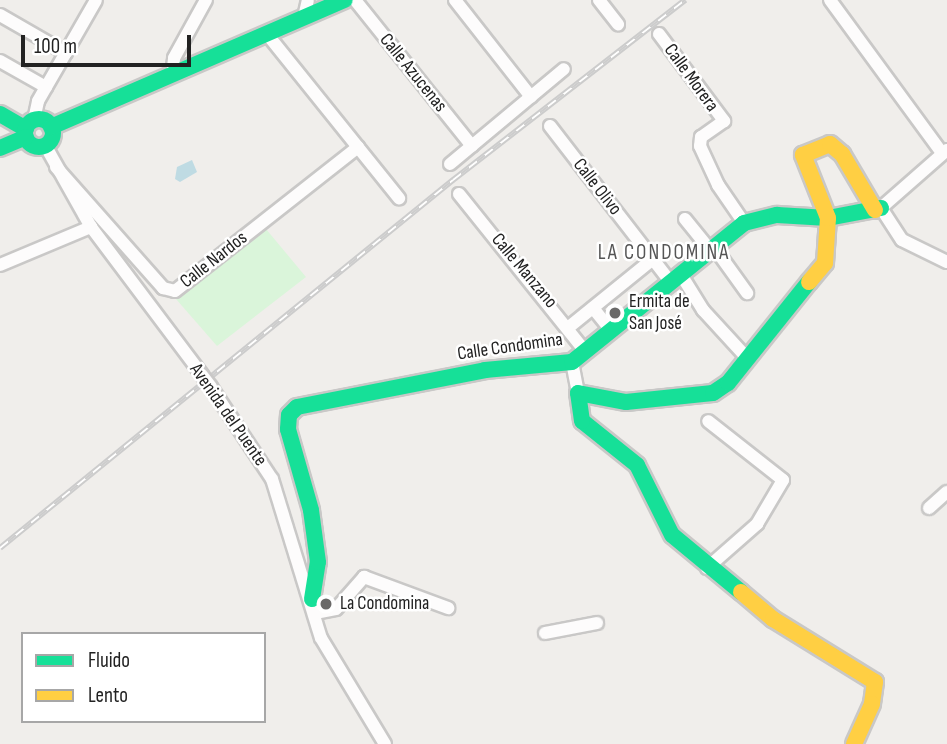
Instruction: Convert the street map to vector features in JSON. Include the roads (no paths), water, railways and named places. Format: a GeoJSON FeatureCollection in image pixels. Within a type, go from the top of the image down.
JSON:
{"type":"FeatureCollection","features":[{"type":"Feature","properties":{"kind":"street"},"geometry":{"type":"LineString","coordinates":[[0,148],[29,129],[44,120],[51,127],[51,139],[45,145],[34,146],[29,129],[46,87],[96,0]]}},
{"type":"Feature","properties":{"kind":"street"},"geometry":{"type":"LineString","coordinates":[[172,75],[174,58],[206,0]]}},
{"type":"Feature","properties":{"kind":"street"},"geometry":{"type":"LineString","coordinates":[[304,18],[308,0]]}},
{"type":"Feature","properties":{"kind":"street"},"geometry":{"type":"LineString","coordinates":[[51,127],[345,0]]}},
{"type":"Feature","properties":{"kind":"street","name":"Calle Azucenas"},"geometry":{"type":"LineString","coordinates":[[355,0],[471,146]]}},
{"type":"Feature","properties":{"kind":"street"},"geometry":{"type":"LineString","coordinates":[[455,0],[531,97]]}},
{"type":"Feature","properties":{"kind":"street"},"geometry":{"type":"LineString","coordinates":[[599,0],[618,24]]}},
{"type":"Feature","properties":{"kind":"street"},"geometry":{"type":"LineString","coordinates":[[830,0],[945,151],[878,209]]}},
{"type":"Feature","properties":{"kind":"street"},"geometry":{"type":"LineString","coordinates":[[0,15],[65,53]]}},
{"type":"Feature","properties":{"kind":"street"},"geometry":{"type":"LineString","coordinates":[[267,34],[399,198]]}},
{"type":"Feature","properties":{"kind":"street","name":"Calle Morera"},"geometry":{"type":"LineString","coordinates":[[659,34],[724,121],[701,137],[700,146],[718,186],[744,223]]}},
{"type":"Feature","properties":{"kind":"street"},"geometry":{"type":"LineString","coordinates":[[0,61],[46,87]]}},
{"type":"Feature","properties":{"kind":"street"},"geometry":{"type":"LineString","coordinates":[[450,164],[564,69]]}},
{"type":"Feature","properties":{"kind":"street"},"geometry":{"type":"LineString","coordinates":[[0,114],[29,129]]}},
{"type":"Feature","properties":{"kind":"street","name":"Calle Olivo"},"geometry":{"type":"LineString","coordinates":[[550,126],[653,260],[675,277],[748,359]]}},
{"type":"Feature","properties":{"kind":"street"},"geometry":{"type":"LineString","coordinates":[[578,393],[626,402],[712,393],[728,383],[825,263],[828,218],[803,155],[830,144],[842,154],[902,240],[947,262]]}},
{"type":"Feature","properties":{"kind":"street","name":"Avenida del Puente"},"geometry":{"type":"LineString","coordinates":[[45,145],[91,226],[211,387],[272,479],[321,638],[339,672],[385,744]]}},
{"type":"Feature","properties":{"kind":"street","name":"Calle Nardos"},"geometry":{"type":"LineString","coordinates":[[56,167],[163,288],[175,291],[358,146]]}},
{"type":"Feature","properties":{"kind":"street","name":"Calle Manzano"},"geometry":{"type":"LineString","coordinates":[[459,194],[569,327],[585,351]]}},
{"type":"Feature","properties":{"kind":"street","name":"Calle Condomina"},"geometry":{"type":"LineString","coordinates":[[313,606],[318,562],[313,523],[288,429],[289,415],[297,407],[485,370],[572,362],[744,223],[777,215],[828,218],[878,209]]}},
{"type":"Feature","properties":{"kind":"street"},"geometry":{"type":"LineString","coordinates":[[685,219],[747,293]]}},
{"type":"Feature","properties":{"kind":"street"},"geometry":{"type":"LineString","coordinates":[[0,265],[91,226]]}},
{"type":"Feature","properties":{"kind":"street"},"geometry":{"type":"LineString","coordinates":[[569,327],[653,260]]}},
{"type":"Feature","properties":{"kind":"street"},"geometry":{"type":"LineString","coordinates":[[593,308],[611,330]]}},
{"type":"Feature","properties":{"kind":"street"},"geometry":{"type":"LineString","coordinates":[[572,362],[582,421],[637,465],[672,535],[707,568],[774,619],[875,682],[872,704],[854,744]]}},
{"type":"Feature","properties":{"kind":"street"},"geometry":{"type":"LineString","coordinates":[[707,568],[757,524],[783,480],[708,421]]}},
{"type":"Feature","properties":{"kind":"street"},"geometry":{"type":"LineString","coordinates":[[929,508],[947,492]]}},
{"type":"Feature","properties":{"kind":"street"},"geometry":{"type":"LineString","coordinates":[[313,606],[336,609],[364,577],[449,608]]}},
{"type":"Feature","properties":{"kind":"street"},"geometry":{"type":"LineString","coordinates":[[545,633],[597,623]]}},
{"type":"Feature","properties":{"kind":"water"},"geometry":{"type":"Polygon","coordinates":[[[192,160],[197,172],[180,182],[175,179],[177,167],[192,160]]]}},
{"type":"Feature","properties":{"kind":"railway"},"geometry":{"type":"LineString","coordinates":[[0,548],[453,180],[685,0]]}},
{"type":"Feature","properties":{"kind":"place","name":"Ermita de San José"},"geometry":{"type":"Point","coordinates":[615,313]}},
{"type":"Feature","properties":{"kind":"place","name":"La Condomina"},"geometry":{"type":"Point","coordinates":[326,604]}},
{"type":"Feature","properties":{"kind":"district","name":"LA CONDOMINA"},"geometry":{"type":"Point","coordinates":[664,253]}}]}
